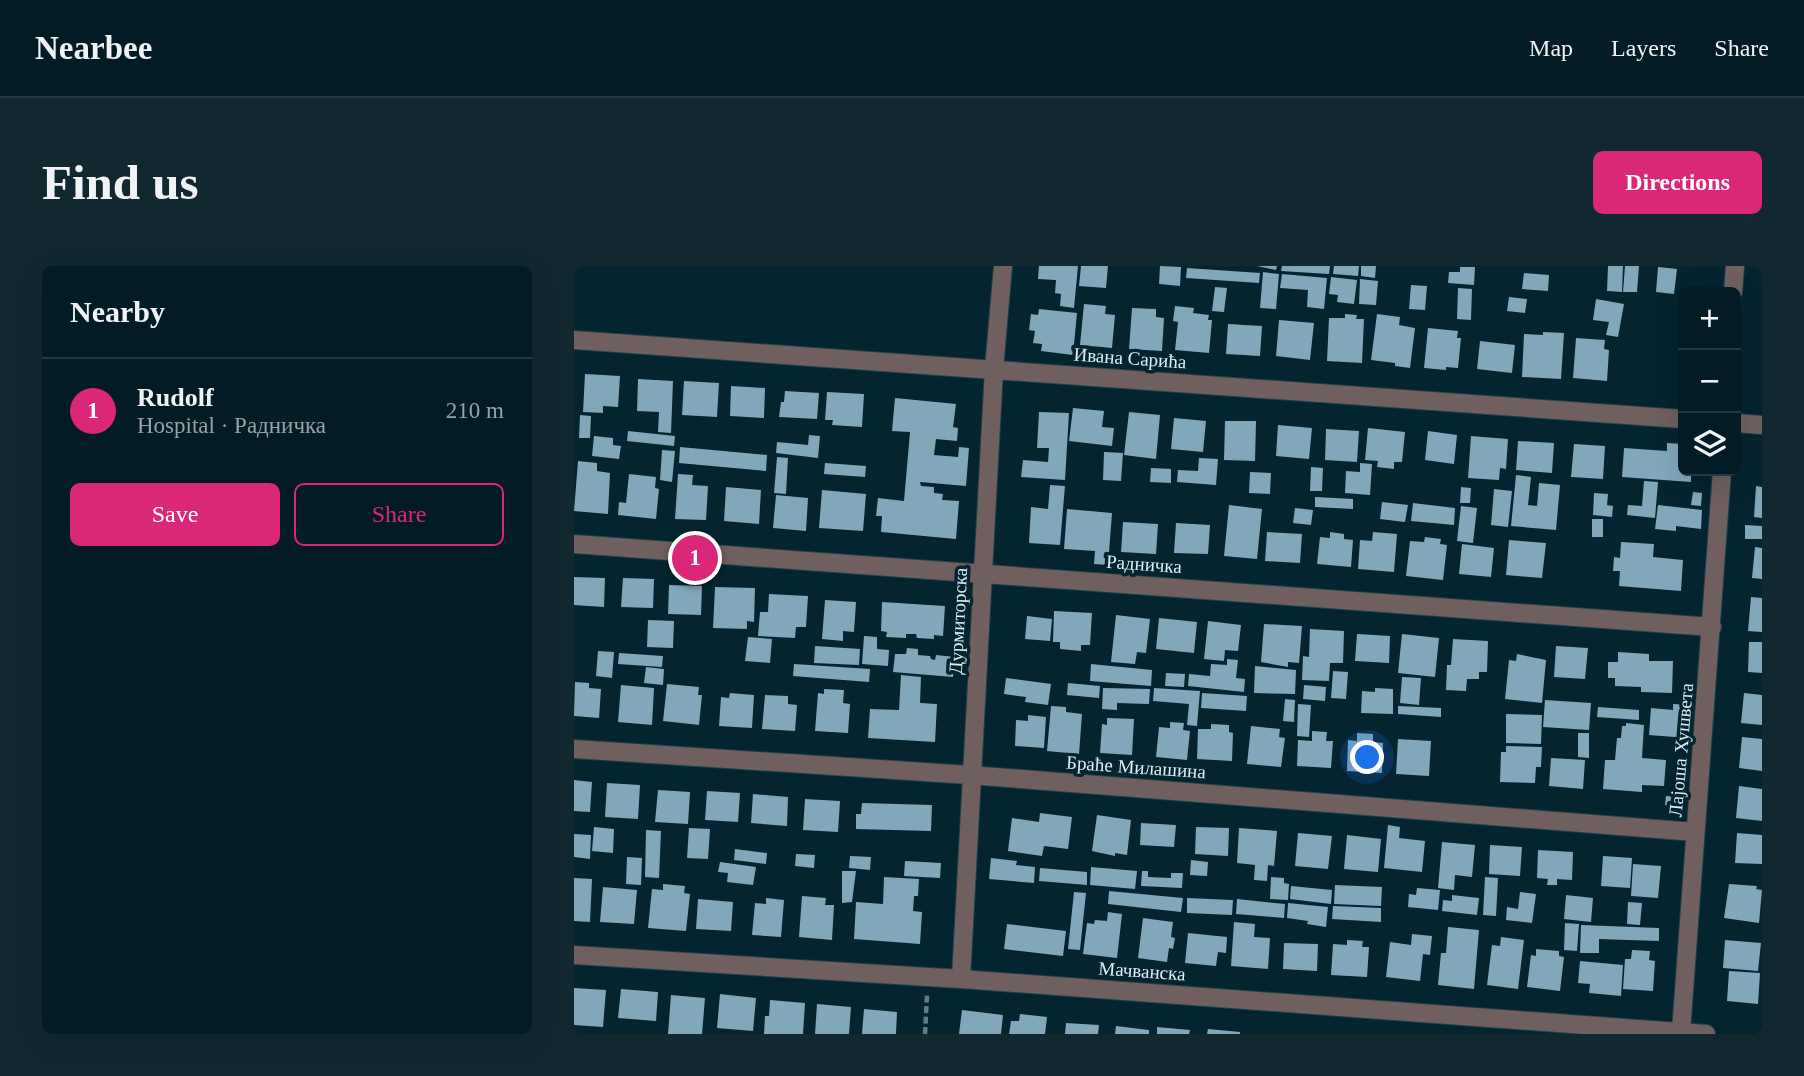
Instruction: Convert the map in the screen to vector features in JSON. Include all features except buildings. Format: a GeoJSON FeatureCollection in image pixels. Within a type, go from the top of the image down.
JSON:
{"type":"FeatureCollection","features":[{"type":"Feature","properties":{"kind":"street","name":"Дурмиторска"},"geometry":{"type":"LineString","coordinates":[[961,979],[970,775],[994,369],[1003,266]]}},
{"type":"Feature","properties":{"kind":"street"},"geometry":{"type":"LineString","coordinates":[[1733,287],[1735,266]]}},
{"type":"Feature","properties":{"kind":"street","name":"Ивана Сарића"},"geometry":{"type":"LineString","coordinates":[[574,340],[1678,419]]}},
{"type":"Feature","properties":{"kind":"street"},"geometry":{"type":"LineString","coordinates":[[1741,423],[1762,425]]}},
{"type":"Feature","properties":{"kind":"street","name":"Лајоша Хушвета"},"geometry":{"type":"LineString","coordinates":[[1681,1032],[1722,476]]}},
{"type":"Feature","properties":{"kind":"street","name":"Радничка"},"geometry":{"type":"LineString","coordinates":[[574,544],[1712,627]]}},
{"type":"Feature","properties":{"kind":"street","name":"Браће Милашина"},"geometry":{"type":"LineString","coordinates":[[574,749],[970,775],[1695,832]]}},
{"type":"Feature","properties":{"kind":"street","name":"Мачванска"},"geometry":{"type":"LineString","coordinates":[[574,955],[961,979],[1706,1034]]}},
{"type":"Feature","properties":{"kind":"path"},"geometry":{"type":"LineString","coordinates":[[925,1034],[928,977]]}},
{"type":"Feature","properties":{"kind":"place","name":"Rudolf"},"geometry":{"type":"Point","coordinates":[695,558]}}]}
